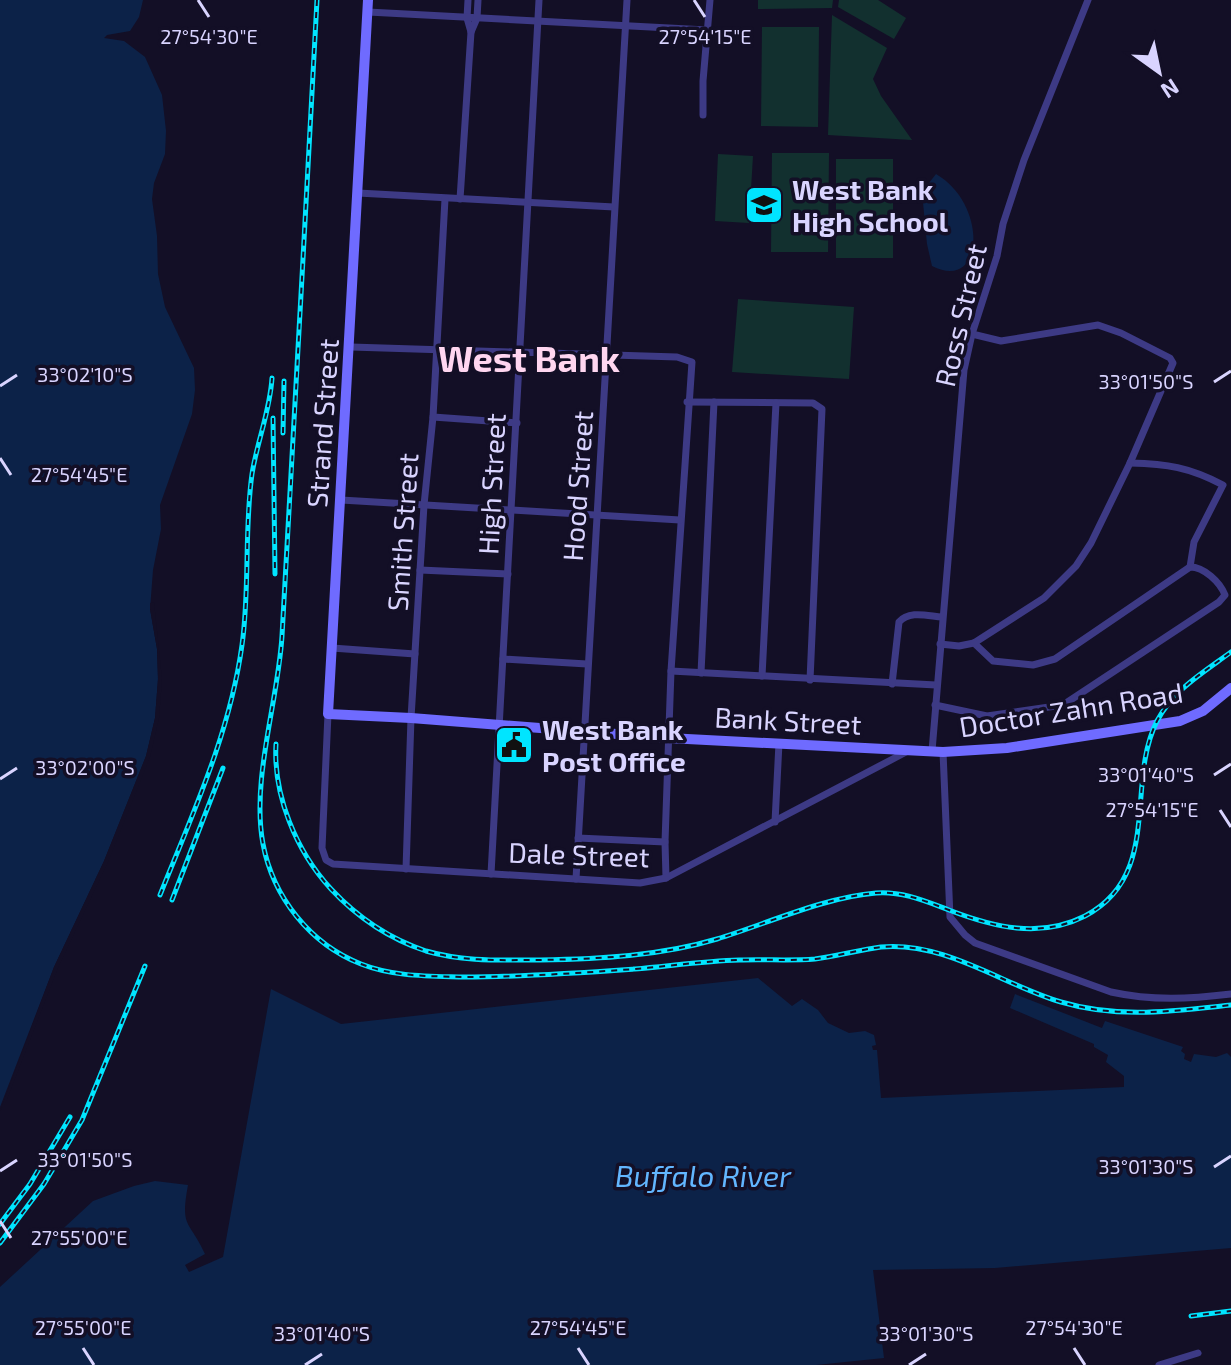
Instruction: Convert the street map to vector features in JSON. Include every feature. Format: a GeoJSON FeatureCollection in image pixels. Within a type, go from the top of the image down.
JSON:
{"type":"FeatureCollection","features":[{"type":"Feature","properties":{"kind":"street"},"geometry":{"type":"LineString","coordinates":[[468,0],[467,18],[471,32]]}},
{"type":"Feature","properties":{"kind":"street"},"geometry":{"type":"LineString","coordinates":[[460,199],[471,32],[477,18],[478,0]]}},
{"type":"Feature","properties":{"kind":"street","name":"High Street"},"geometry":{"type":"LineString","coordinates":[[491,874],[539,0]]}},
{"type":"Feature","properties":{"kind":"street","name":"Hood Street"},"geometry":{"type":"LineString","coordinates":[[576,879],[627,0]]}},
{"type":"Feature","properties":{"kind":"street"},"geometry":{"type":"LineString","coordinates":[[703,115],[710,0]]}},
{"type":"Feature","properties":{"kind":"street","name":"Ross Street"},"geometry":{"type":"LineString","coordinates":[[1088,0],[1024,160],[964,370],[935,705],[949,914],[975,943],[1111,992],[1147,999],[1191,999],[1231,994]]}},
{"type":"Feature","properties":{"kind":"street"},"geometry":{"type":"LineString","coordinates":[[368,6],[467,18],[707,30]]}},
{"type":"Feature","properties":{"kind":"street","name":"Strand Street"},"geometry":{"type":"LineString","coordinates":[[322,848],[368,6]]}},
{"type":"Feature","properties":{"kind":"street"},"geometry":{"type":"LineString","coordinates":[[358,193],[614,207]]}},
{"type":"Feature","properties":{"kind":"street","name":"Smith Street"},"geometry":{"type":"LineString","coordinates":[[406,869],[411,718],[445,199]]}},
{"type":"Feature","properties":{"kind":"street"},"geometry":{"type":"LineString","coordinates":[[940,644],[959,646],[974,643],[1044,598],[1076,566],[1091,543],[1130,463],[1172,367],[1170,358],[1098,325],[1001,341],[972,334]]}},
{"type":"Feature","properties":{"kind":"street"},"geometry":{"type":"LineString","coordinates":[[351,347],[674,357],[693,363],[687,402],[671,671],[666,878]]}},
{"type":"Feature","properties":{"kind":"street"},"geometry":{"type":"LineString","coordinates":[[687,402],[815,404],[823,410],[810,680]]}},
{"type":"Feature","properties":{"kind":"street"},"geometry":{"type":"LineString","coordinates":[[701,673],[714,402]]}},
{"type":"Feature","properties":{"kind":"street"},"geometry":{"type":"LineString","coordinates":[[762,676],[776,403]]}},
{"type":"Feature","properties":{"kind":"street"},"geometry":{"type":"LineString","coordinates":[[433,417],[517,423]]}},
{"type":"Feature","properties":{"kind":"street"},"geometry":{"type":"LineString","coordinates":[[1130,463],[1173,465],[1192,470],[1223,485],[1194,542],[1190,567]]}},
{"type":"Feature","properties":{"kind":"street"},"geometry":{"type":"LineString","coordinates":[[341,500],[680,520]]}},
{"type":"Feature","properties":{"kind":"street"},"geometry":{"type":"LineString","coordinates":[[935,705],[994,716],[1068,703],[1222,600],[1225,595],[1221,586],[1199,568],[1190,567],[1049,661],[1033,665],[993,661],[974,643]]}},
{"type":"Feature","properties":{"kind":"street"},"geometry":{"type":"LineString","coordinates":[[420,570],[508,574]]}},
{"type":"Feature","properties":{"kind":"street"},"geometry":{"type":"LineString","coordinates":[[892,684],[899,622],[910,615],[942,617]]}},
{"type":"Feature","properties":{"kind":"street"},"geometry":{"type":"LineString","coordinates":[[332,648],[415,654]]}},
{"type":"Feature","properties":{"kind":"street"},"geometry":{"type":"LineString","coordinates":[[503,659],[587,664]]}},
{"type":"Feature","properties":{"kind":"street"},"geometry":{"type":"LineString","coordinates":[[671,671],[936,685]]}},
{"type":"Feature","properties":{"kind":"street","name":"Doctor Zahn Road"},"geometry":{"type":"LineString","coordinates":[[909,750],[938,752],[1021,746],[1180,721],[1203,711],[1231,688]]}},
{"type":"Feature","properties":{"kind":"street","name":"Bank Street"},"geometry":{"type":"LineString","coordinates":[[328,714],[668,738],[909,750]]}},
{"type":"Feature","properties":{"kind":"street"},"geometry":{"type":"LineString","coordinates":[[775,822],[779,743]]}},
{"type":"Feature","properties":{"kind":"street","name":"Dale Street"},"geometry":{"type":"LineString","coordinates":[[322,848],[326,860],[333,864],[640,883],[666,878],[909,750]]}},
{"type":"Feature","properties":{"kind":"street"},"geometry":{"type":"LineString","coordinates":[[578,838],[665,842]]}},
{"type":"Feature","properties":{"kind":"street"},"geometry":{"type":"LineString","coordinates":[[1159,1365],[1198,1353]]}},
{"type":"Feature","properties":{"kind":"green space"},"geometry":{"type":"Polygon","coordinates":[[[758,0],[833,0],[832,8],[758,9],[758,0]]]}},
{"type":"Feature","properties":{"kind":"green space"},"geometry":{"type":"Polygon","coordinates":[[[839,0],[878,0],[906,18],[894,39],[838,7],[839,0]]]}},
{"type":"Feature","properties":{"kind":"green space"},"geometry":{"type":"Polygon","coordinates":[[[832,15],[887,48],[873,79],[881,96],[912,140],[828,135],[832,15]]]}},
{"type":"Feature","properties":{"kind":"green space"},"geometry":{"type":"Polygon","coordinates":[[[762,27],[819,27],[818,127],[761,126],[762,27]]]}},
{"type":"Feature","properties":{"kind":"green space"},"geometry":{"type":"Polygon","coordinates":[[[772,153],[829,153],[828,252],[771,252],[772,153]]]}},
{"type":"Feature","properties":{"kind":"green space"},"geometry":{"type":"Polygon","coordinates":[[[718,154],[753,156],[749,223],[715,221],[718,154]]]}},
{"type":"Feature","properties":{"kind":"green space"},"geometry":{"type":"Polygon","coordinates":[[[836,159],[893,159],[893,258],[836,258],[836,159]]]}},
{"type":"Feature","properties":{"kind":"green space"},"geometry":{"type":"Polygon","coordinates":[[[738,299],[854,307],[849,379],[732,372],[738,299]]]}},
{"type":"Feature","properties":{"kind":"water"},"geometry":{"type":"Polygon","coordinates":[[[0,0],[143,0],[139,17],[130,31],[104,38],[124,41],[145,57],[162,95],[165,154],[154,183],[152,199],[158,274],[165,307],[194,368],[195,390],[192,414],[160,505],[161,529],[150,609],[157,649],[158,679],[155,718],[146,756],[104,861],[54,967],[0,1107],[0,0]]]}},
{"type":"Feature","properties":{"kind":"water"},"geometry":{"type":"Polygon","coordinates":[[[936,174],[953,188],[965,205],[972,223],[970,257],[962,267],[950,271],[932,266],[927,244],[922,192],[936,174]]]}},
{"type":"Feature","properties":{"kind":"water","name":"Buffalo River"},"geometry":{"type":"Polygon","coordinates":[[[758,978],[792,1006],[802,999],[818,1010],[828,1023],[849,1033],[865,1031],[874,1035],[876,1045],[872,1046],[873,1050],[877,1050],[881,1098],[1124,1087],[1124,1076],[1106,1062],[1108,1055],[1094,1044],[1010,1008],[1015,994],[1102,1028],[1105,1021],[1183,1047],[1184,1059],[1191,1062],[1194,1054],[1216,1057],[1227,1053],[1231,1057],[1231,1248],[995,1268],[873,1270],[884,1358],[816,1365],[0,1365],[0,1287],[93,1201],[155,1181],[188,1185],[186,1217],[205,1254],[185,1265],[189,1272],[223,1257],[271,989],[341,1024],[758,978]]]}},
{"type":"Feature","properties":{"kind":"pier"},"geometry":{"type":"Polygon","coordinates":[[[154,602],[162,679],[159,718],[150,757],[0,1111],[54,967],[104,861],[146,756],[155,718],[158,679],[157,649],[150,609],[150,603],[154,602]]]}},
{"type":"Feature","properties":{"kind":"railway"},"geometry":{"type":"LineString","coordinates":[[317,0],[282,636],[260,794],[260,819],[268,864],[285,900],[310,931],[361,964],[412,975],[550,974],[726,961],[815,959],[881,947],[905,947],[951,957],[1039,995],[1082,1007],[1146,1012],[1231,1005]]}},
{"type":"Feature","properties":{"kind":"railway"},"geometry":{"type":"LineString","coordinates":[[160,895],[209,772],[236,678],[244,624],[252,474],[272,378]]}},
{"type":"Feature","properties":{"kind":"railway"},"geometry":{"type":"LineString","coordinates":[[283,433],[284,381]]}},
{"type":"Feature","properties":{"kind":"railway"},"geometry":{"type":"LineString","coordinates":[[273,418],[275,574]]}},
{"type":"Feature","properties":{"kind":"railway"},"geometry":{"type":"LineString","coordinates":[[276,744],[278,783],[289,821],[318,874],[341,899],[375,926],[413,946],[440,955],[483,960],[540,960],[652,953],[695,945],[837,900],[876,893],[913,897],[1000,925],[1034,929],[1068,923],[1085,916],[1109,898],[1125,877],[1134,853],[1143,772],[1157,721],[1180,691],[1231,652]]}},
{"type":"Feature","properties":{"kind":"railway"},"geometry":{"type":"LineString","coordinates":[[172,900],[223,768]]}},
{"type":"Feature","properties":{"kind":"railway"},"geometry":{"type":"LineString","coordinates":[[0,1243],[44,1184],[82,1120],[145,966]]}},
{"type":"Feature","properties":{"kind":"railway"},"geometry":{"type":"LineString","coordinates":[[0,1224],[30,1184],[70,1117]]}},
{"type":"Feature","properties":{"kind":"railway"},"geometry":{"type":"LineString","coordinates":[[1191,1316],[1231,1311]]}},
{"type":"Feature","properties":{"kind":"place","name":"West Bank High School"},"geometry":{"type":"Point","coordinates":[764,205]}},
{"type":"Feature","properties":{"kind":"place","name":"West Bank Post Office"},"geometry":{"type":"Point","coordinates":[514,745]}},
{"type":"Feature","properties":{"kind":"district","name":"West Bank"},"geometry":{"type":"Point","coordinates":[529,357]}}]}
